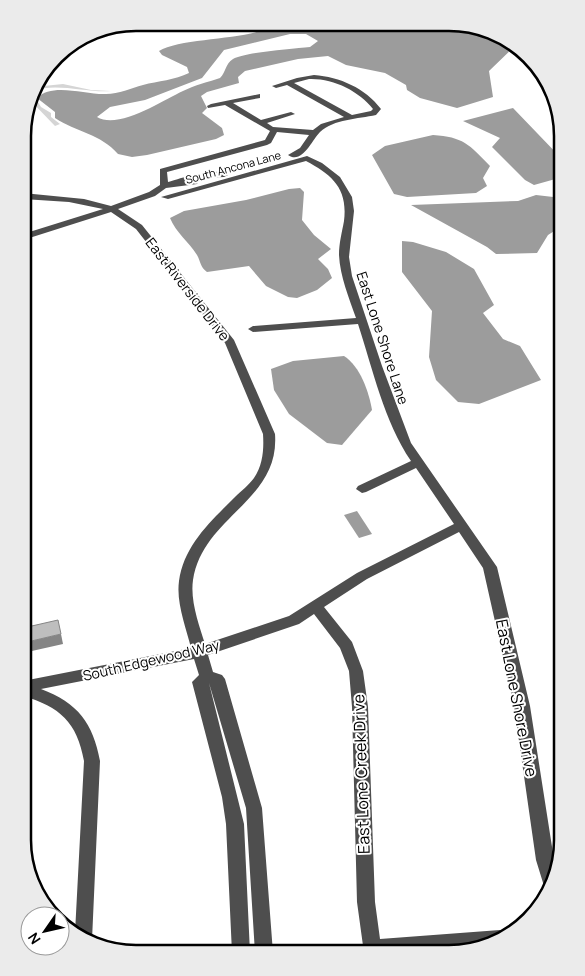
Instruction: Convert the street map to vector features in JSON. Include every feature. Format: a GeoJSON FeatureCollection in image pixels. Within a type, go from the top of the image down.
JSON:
{"type":"FeatureCollection","features":[{"type":"Feature","properties":{"kind":"street"},"geometry":{"type":"LineString","coordinates":[[31,235],[82,220],[109,208],[152,194],[164,186],[197,176],[211,177],[298,154],[308,146],[314,133],[324,126],[372,113],[376,109],[349,88],[317,77],[276,86]]}},
{"type":"Feature","properties":{"kind":"street"},"geometry":{"type":"LineString","coordinates":[[288,82],[352,118]]}},
{"type":"Feature","properties":{"kind":"street"},"geometry":{"type":"LineString","coordinates":[[211,106],[257,96]]}},
{"type":"Feature","properties":{"kind":"street"},"geometry":{"type":"LineString","coordinates":[[227,103],[274,130],[314,133]]}},
{"type":"Feature","properties":{"kind":"street"},"geometry":{"type":"LineString","coordinates":[[259,123],[291,114]]}},
{"type":"Feature","properties":{"kind":"street"},"geometry":{"type":"LineString","coordinates":[[164,186],[163,170],[264,143],[268,141],[274,130]]}},
{"type":"Feature","properties":{"kind":"street","name":"South Ancona Lane"},"geometry":{"type":"LineString","coordinates":[[165,197],[307,158]]}},
{"type":"Feature","properties":{"kind":"street","name":"East Lone Shore Lane"},"geometry":{"type":"LineString","coordinates":[[307,158],[335,177],[348,197],[344,257],[362,321],[397,424],[405,443],[460,526]]}},
{"type":"Feature","properties":{"kind":"street","name":"East Riverside Drive"},"geometry":{"type":"LineString","coordinates":[[31,197],[75,200],[109,208],[139,227],[230,342],[269,434],[270,448],[267,463],[259,480],[209,531],[200,543],[190,565],[186,582],[189,614],[207,677]]}},
{"type":"Feature","properties":{"kind":"street"},"geometry":{"type":"LineString","coordinates":[[253,330],[362,321]]}},
{"type":"Feature","properties":{"kind":"street"},"geometry":{"type":"LineString","coordinates":[[362,489],[418,462]]}},
{"type":"Feature","properties":{"kind":"street","name":"South Edgewood Way"},"geometry":{"type":"LineString","coordinates":[[31,687],[199,652],[294,620],[362,576],[460,526]]}},
{"type":"Feature","properties":{"kind":"street","name":"East Lone Shore Drive"},"geometry":{"type":"LineString","coordinates":[[460,526],[490,567],[522,706],[548,873]]}},
{"type":"Feature","properties":{"kind":"street","name":"East Lone Creek Drive"},"geometry":{"type":"LineString","coordinates":[[316,607],[347,646],[356,671],[360,707],[366,902],[372,945]]}},
{"type":"Feature","properties":{"kind":"street","name":"East Riverside Drive"},"geometry":{"type":"LineString","coordinates":[[241,945],[235,824],[230,797],[200,682],[207,677],[217,678],[254,808],[263,945]]}},
{"type":"Feature","properties":{"kind":"street"},"geometry":{"type":"LineString","coordinates":[[31,692],[58,704],[79,720],[90,743],[92,760],[84,932]]}},
{"type":"Feature","properties":{"kind":"street"},"geometry":{"type":"LineString","coordinates":[[442,945],[472,942]]}},
{"type":"Feature","properties":{"kind":"shaded area"},"geometry":{"type":"Polygon","coordinates":[[[260,31],[449,31],[463,32],[489,39],[510,51],[489,71],[493,97],[457,108],[420,98],[407,90],[406,85],[385,73],[346,65],[328,56],[298,59],[245,71],[238,77],[239,83],[207,92],[201,96],[207,108],[202,113],[222,128],[224,135],[216,139],[132,157],[118,154],[104,142],[63,123],[55,118],[55,112],[38,99],[43,93],[60,90],[111,94],[178,77],[189,73],[187,67],[162,55],[159,51],[170,46],[185,43],[260,31]],[[290,34],[224,50],[202,78],[145,100],[110,107],[97,117],[106,120],[117,120],[141,112],[197,85],[220,78],[233,59],[248,54],[310,47],[318,41],[306,34],[290,34]]]}},
{"type":"Feature","properties":{"kind":"shaded area"},"geometry":{"type":"Polygon","coordinates":[[[63,84],[91,90],[111,91],[43,88],[44,86],[63,84]]]}},
{"type":"Feature","properties":{"kind":"shaded area"},"geometry":{"type":"Polygon","coordinates":[[[37,101],[41,107],[51,113],[51,117],[60,124],[55,126],[36,106],[37,101]]]}},
{"type":"Feature","properties":{"kind":"shaded area"},"geometry":{"type":"Polygon","coordinates":[[[513,108],[554,151],[554,179],[534,185],[525,180],[492,147],[500,138],[463,121],[513,108]]]}},
{"type":"Feature","properties":{"kind":"shaded area"},"geometry":{"type":"Polygon","coordinates":[[[433,135],[459,140],[471,147],[490,166],[483,178],[487,186],[476,193],[407,197],[394,194],[372,155],[385,146],[433,135]]]}},
{"type":"Feature","properties":{"kind":"shaded area"},"geometry":{"type":"Polygon","coordinates":[[[300,188],[304,192],[302,220],[314,235],[331,249],[318,259],[328,269],[332,278],[317,290],[297,298],[288,297],[266,286],[249,266],[207,272],[194,250],[170,218],[184,211],[300,188]]]}},
{"type":"Feature","properties":{"kind":"shaded area"},"geometry":{"type":"Polygon","coordinates":[[[536,195],[554,197],[554,231],[548,235],[537,253],[496,254],[487,247],[411,205],[518,201],[536,195]]]}},
{"type":"Feature","properties":{"kind":"shaded area"},"geometry":{"type":"Polygon","coordinates":[[[402,241],[413,242],[446,252],[474,269],[494,305],[483,313],[503,339],[520,346],[541,380],[479,404],[458,402],[436,380],[429,357],[432,311],[402,272],[402,241]]]}},
{"type":"Feature","properties":{"kind":"shaded area"},"geometry":{"type":"Polygon","coordinates":[[[344,356],[355,366],[363,380],[372,410],[342,445],[327,443],[289,414],[274,390],[271,369],[293,361],[344,356]]]}},
{"type":"Feature","properties":{"kind":"shaded area"},"geometry":{"type":"Polygon","coordinates":[[[357,511],[372,534],[359,538],[344,515],[357,511]]]}},
{"type":"Feature","properties":{"kind":"building"},"geometry":{"type":"Polygon","coordinates":[[[58,620],[61,634],[31,641],[31,626],[58,620]]]}}]}
